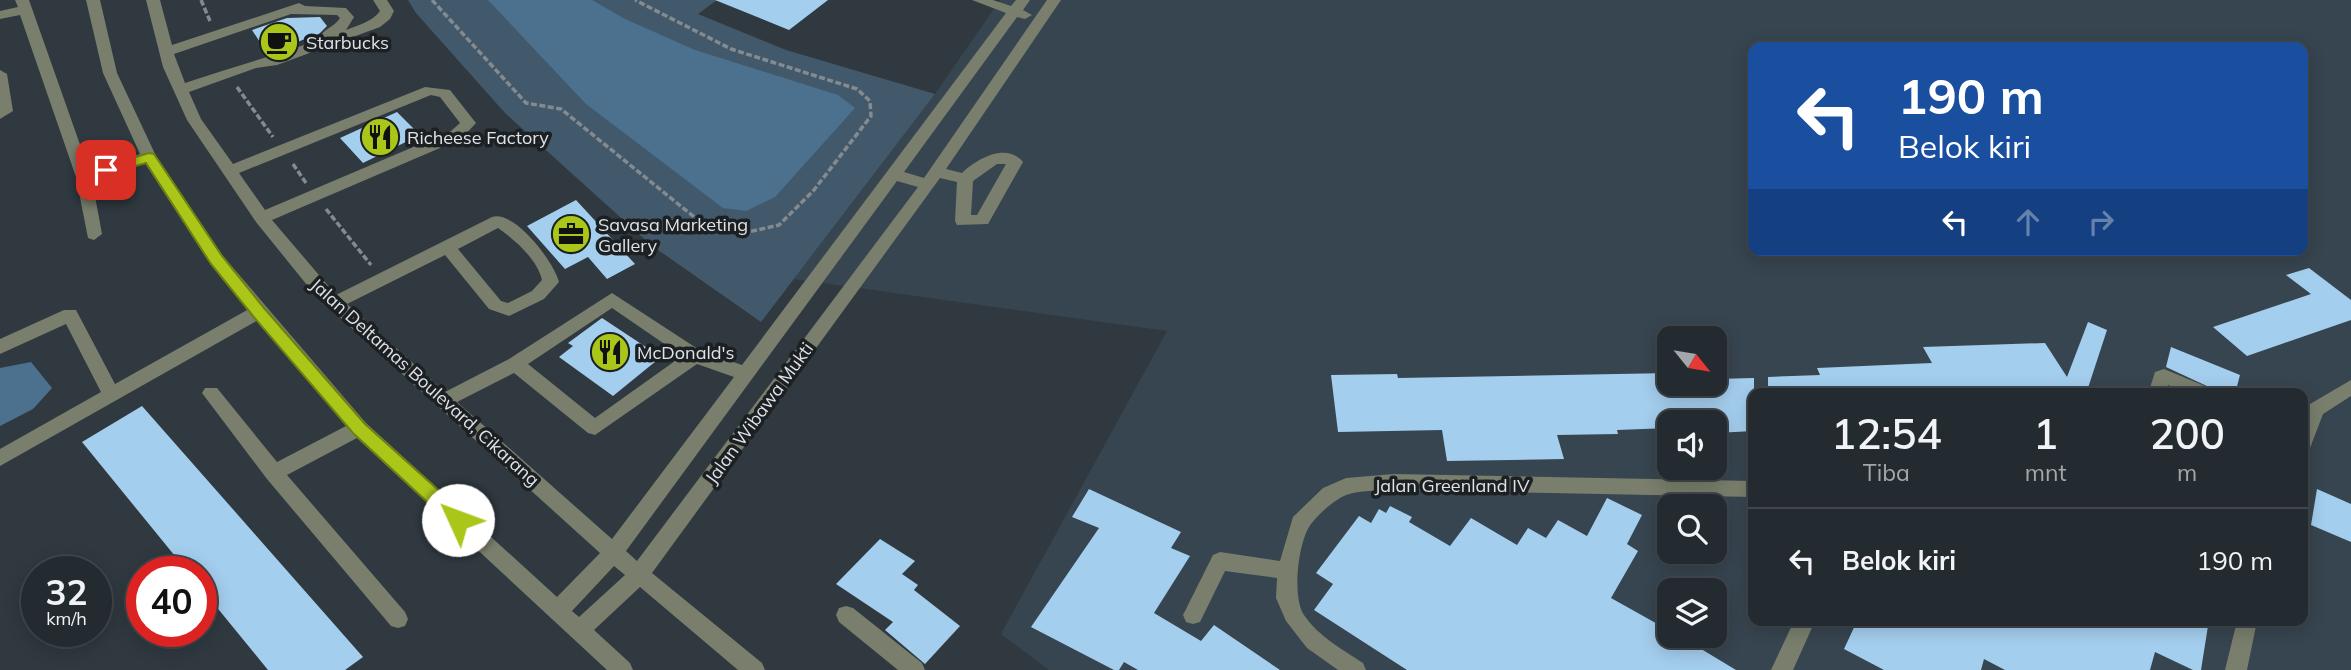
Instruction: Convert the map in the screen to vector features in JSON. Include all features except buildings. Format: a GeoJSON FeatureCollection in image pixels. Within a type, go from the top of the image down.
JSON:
{"type":"FeatureCollection","features":[{"type":"Feature","properties":{"kind":"street"},"geometry":{"type":"LineString","coordinates":[[93,0],[110,73],[149,157],[217,260],[258,312],[359,428],[622,670]]}},
{"type":"Feature","properties":{"kind":"street","name":"Jalan Deltamas Boulevard, Cikarang"},"geometry":{"type":"LineString","coordinates":[[153,0],[166,52],[194,120],[262,218],[321,291],[639,575],[754,670]]}},
{"type":"Feature","properties":{"kind":"street"},"geometry":{"type":"LineString","coordinates":[[166,52],[243,29],[321,0]]}},
{"type":"Feature","properties":{"kind":"street"},"geometry":{"type":"LineString","coordinates":[[254,64],[272,62],[375,24],[387,11],[380,0]]}},
{"type":"Feature","properties":{"kind":"street"},"geometry":{"type":"LineString","coordinates":[[979,0],[1019,6],[1040,20]]}},
{"type":"Feature","properties":{"kind":"street","name":"Jalan Wibawa Mukti"},"geometry":{"type":"LineString","coordinates":[[578,631],[639,575],[932,178],[1054,0]]}},
{"type":"Feature","properties":{"kind":"street"},"geometry":{"type":"LineString","coordinates":[[0,15],[23,5],[84,177],[94,234]]}},
{"type":"Feature","properties":{"kind":"street","name":"Jalan Wibawa Mukti"},"geometry":{"type":"LineString","coordinates":[[558,611],[614,553],[1019,6]]}},
{"type":"Feature","properties":{"kind":"street"},"geometry":{"type":"LineString","coordinates":[[180,90],[338,31],[347,17],[341,11],[332,9],[290,10]]}},
{"type":"Feature","properties":{"kind":"street"},"geometry":{"type":"LineString","coordinates":[[0,74],[6,111],[0,114]]}},
{"type":"Feature","properties":{"kind":"street"},"geometry":{"type":"LineString","coordinates":[[230,171],[430,90],[445,93],[468,123],[456,135],[262,218]]}},
{"type":"Feature","properties":{"kind":"street"},"geometry":{"type":"LineString","coordinates":[[84,177],[149,157]]}},
{"type":"Feature","properties":{"kind":"street"},"geometry":{"type":"LineString","coordinates":[[894,175],[965,179]]}},
{"type":"Feature","properties":{"kind":"street"},"geometry":{"type":"LineString","coordinates":[[340,308],[451,251],[490,224],[502,222],[523,240],[551,274],[551,282],[538,295],[509,310],[495,305],[451,251]]}},
{"type":"Feature","properties":{"kind":"street"},"geometry":{"type":"LineString","coordinates":[[443,401],[515,364],[612,299],[695,356],[746,373]]}},
{"type":"Feature","properties":{"kind":"street"},"geometry":{"type":"LineString","coordinates":[[0,458],[258,312]]}},
{"type":"Feature","properties":{"kind":"street"},"geometry":{"type":"LineString","coordinates":[[0,347],[70,315],[112,395]]}},
{"type":"Feature","properties":{"kind":"street"},"geometry":{"type":"LineString","coordinates":[[515,364],[596,428],[695,356]]}},
{"type":"Feature","properties":{"kind":"street"},"geometry":{"type":"LineString","coordinates":[[2158,388],[2161,377],[2164,376],[2192,388]]}},
{"type":"Feature","properties":{"kind":"street"},"geometry":{"type":"LineString","coordinates":[[2308,427],[2316,409],[2351,387]]}},
{"type":"Feature","properties":{"kind":"street"},"geometry":{"type":"LineString","coordinates":[[211,393],[274,473],[398,618]]}},
{"type":"Feature","properties":{"kind":"street"},"geometry":{"type":"LineString","coordinates":[[274,473],[359,428]]}},
{"type":"Feature","properties":{"kind":"street","name":"Jalan Greenland IV"},"geometry":{"type":"LineString","coordinates":[[1355,670],[1314,641],[1296,621],[1286,598],[1287,571],[1303,518],[1331,494],[1346,486],[1394,482],[1748,489]]}},
{"type":"Feature","properties":{"kind":"street"},"geometry":{"type":"LineString","coordinates":[[1193,615],[1220,561],[1287,571]]}},
{"type":"Feature","properties":{"kind":"street"},"geometry":{"type":"LineString","coordinates":[[846,615],[914,670]]}},
{"type":"Feature","properties":{"kind":"street"},"geometry":{"type":"LineString","coordinates":[[1782,670],[1803,626]]}},
{"type":"Feature","properties":{"kind":"street"},"geometry":{"type":"LineString","coordinates":[[2236,670],[2246,626]]}},
{"type":"Feature","properties":{"kind":"path"},"geometry":{"type":"LineString","coordinates":[[432,0],[526,103],[561,109],[709,229],[726,234],[778,225],[797,208],[871,116],[870,101],[857,89],[731,49],[635,0]]}},
{"type":"Feature","properties":{"kind":"shaded area"},"geometry":{"type":"Polygon","coordinates":[[[408,0],[717,0],[698,14],[786,50],[935,94],[761,322],[651,245],[505,113],[416,13],[408,0]]]}},
{"type":"Feature","properties":{"kind":"shaded area"},"geometry":{"type":"Polygon","coordinates":[[[488,0],[592,0],[625,19],[695,50],[838,95],[855,108],[775,197],[746,211],[723,208],[586,104],[488,0]]]}},
{"type":"Feature","properties":{"kind":"shaded area"},"geometry":{"type":"Polygon","coordinates":[[[1000,0],[2351,0],[2351,670],[1049,670],[1001,634],[1167,331],[794,279],[935,94],[1000,0]]]}},
{"type":"Feature","properties":{"kind":"shaded area"},"geometry":{"type":"Polygon","coordinates":[[[31,362],[52,388],[33,409],[0,426],[0,368],[31,362]]]}},
{"type":"Feature","properties":{"kind":"place","name":"Starbucks"},"geometry":{"type":"Point","coordinates":[279,42]}},
{"type":"Feature","properties":{"kind":"place","name":"Richeese Factory"},"geometry":{"type":"Point","coordinates":[380,137]}},
{"type":"Feature","properties":{"kind":"place","name":"Savasa Marketing Gallery"},"geometry":{"type":"Point","coordinates":[571,234]}},
{"type":"Feature","properties":{"kind":"place","name":"McDonald's"},"geometry":{"type":"Point","coordinates":[610,352]}},
{"type":"Feature","properties":{"kind":"route"},"geometry":{"type":"LineString","coordinates":[[106,170],[149,157],[217,260],[258,312],[359,428],[458,520]]}}]}
